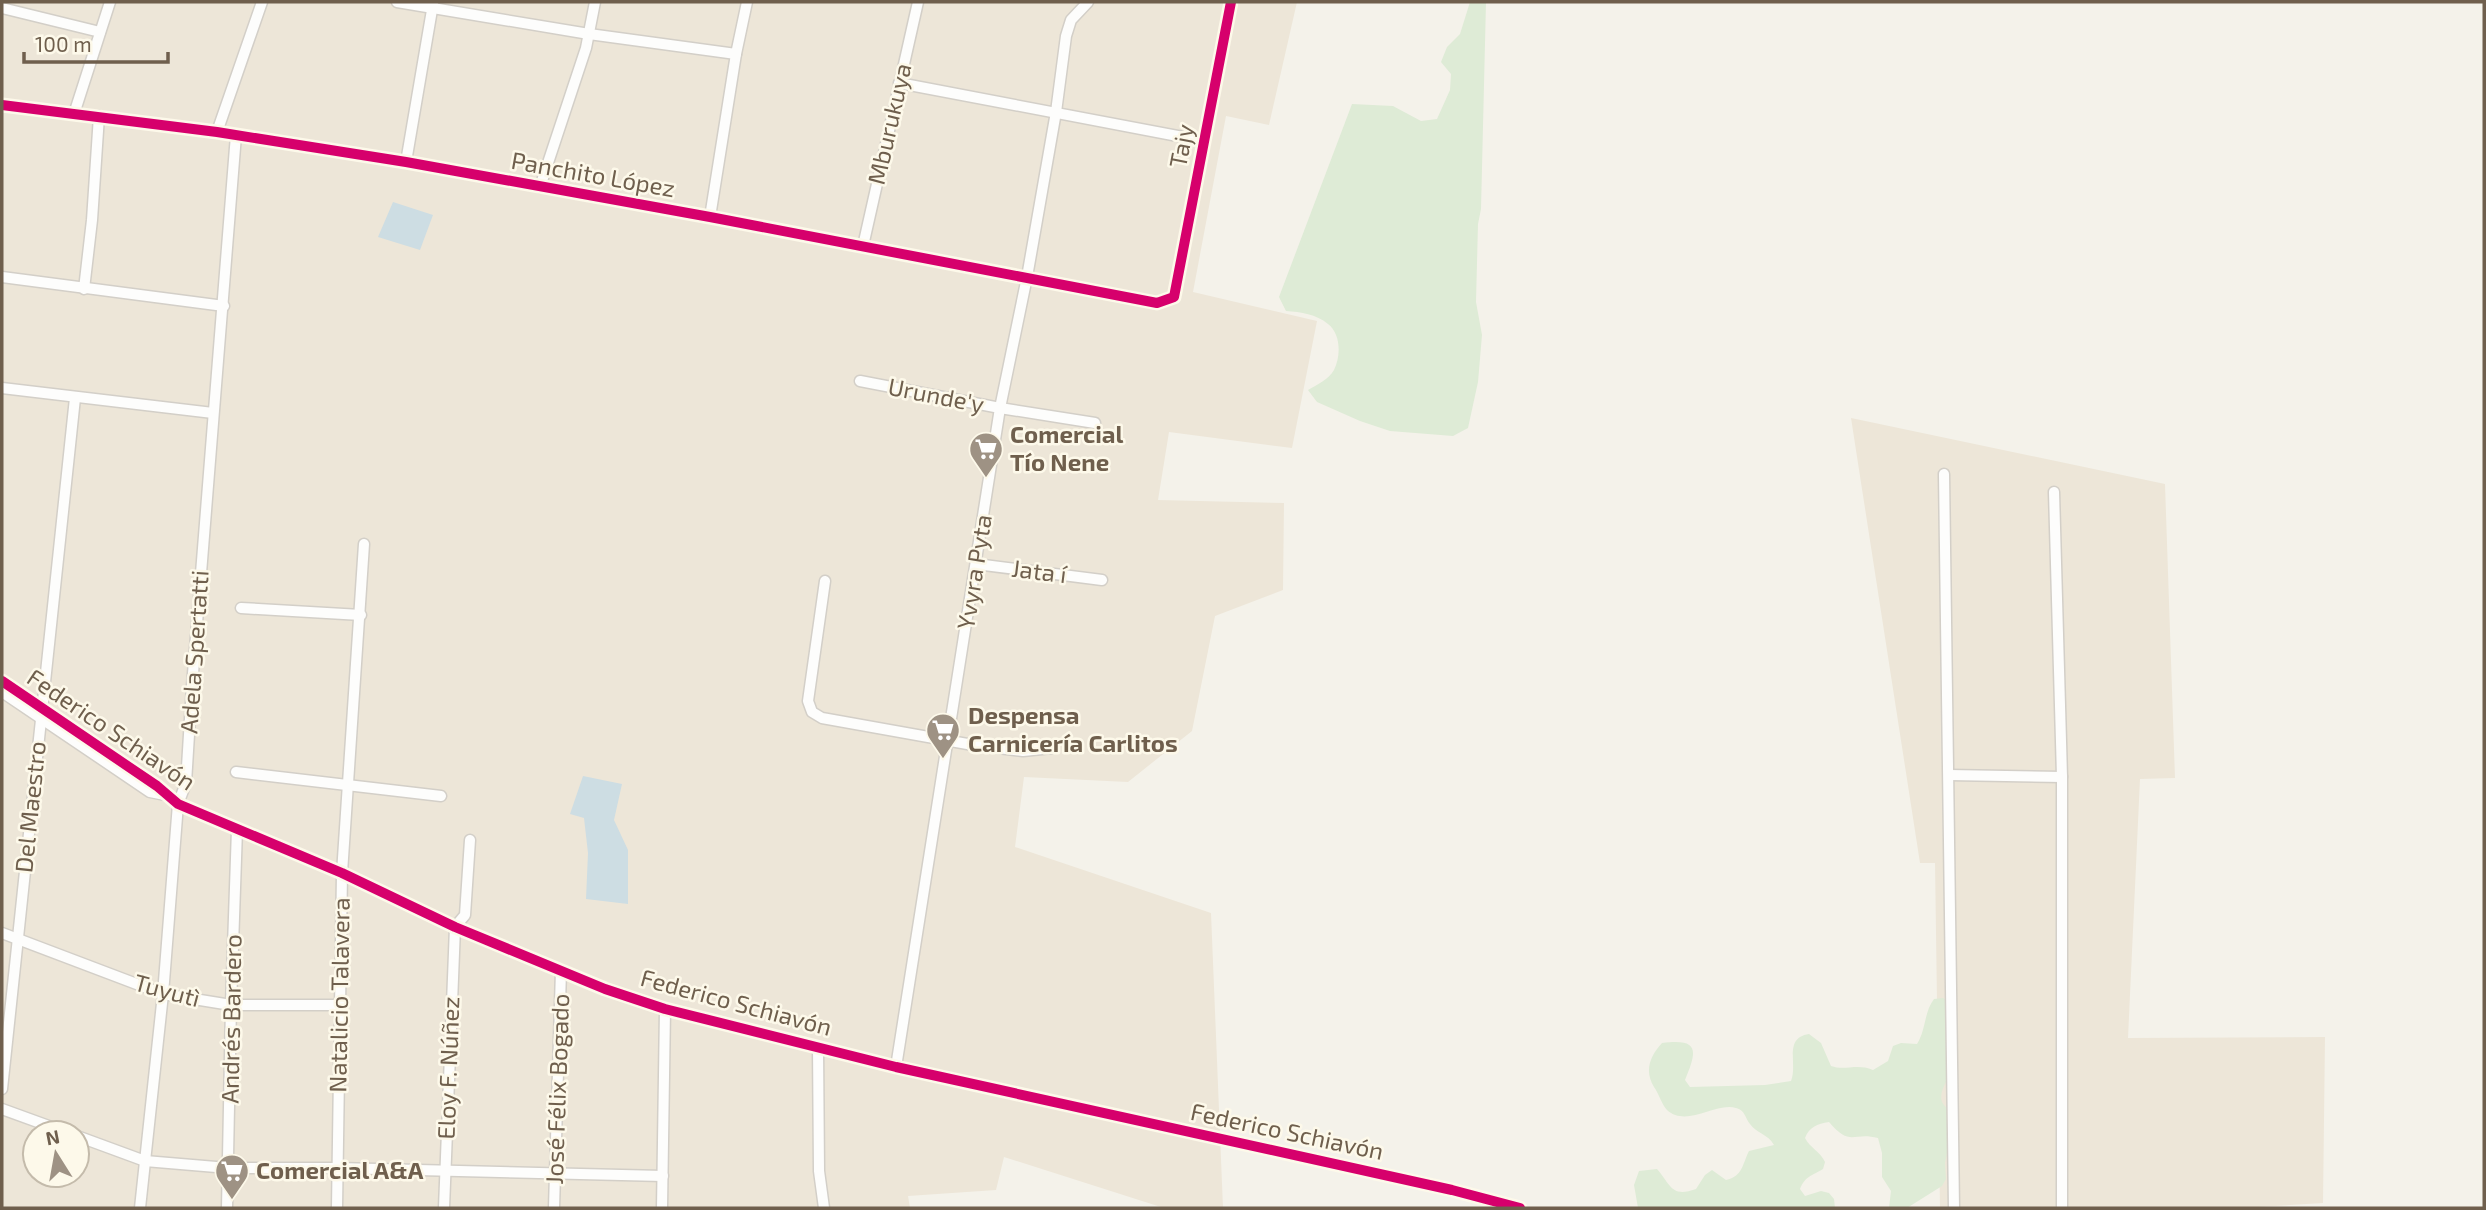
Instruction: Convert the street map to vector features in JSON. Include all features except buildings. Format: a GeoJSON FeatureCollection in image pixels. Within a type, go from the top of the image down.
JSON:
{"type":"FeatureCollection","features":[{"type":"Feature","properties":{"kind":"street"},"geometry":{"type":"LineString","coordinates":[[74,114],[110,2]]}},
{"type":"Feature","properties":{"kind":"street"},"geometry":{"type":"LineString","coordinates":[[217,132],[262,2]]}},
{"type":"Feature","properties":{"kind":"street"},"geometry":{"type":"LineString","coordinates":[[397,2],[433,4],[589,34],[736,54]]}},
{"type":"Feature","properties":{"kind":"street"},"geometry":{"type":"LineString","coordinates":[[540,187],[589,34],[595,2]]}},
{"type":"Feature","properties":{"kind":"street"},"geometry":{"type":"LineString","coordinates":[[710,217],[747,2]]}},
{"type":"Feature","properties":{"kind":"street","name":"Mburukuya"},"geometry":{"type":"LineString","coordinates":[[863,246],[918,2]]}},
{"type":"Feature","properties":{"kind":"street","name":"Yvyra Pyta"},"geometry":{"type":"LineString","coordinates":[[896,1067],[1000,408],[1027,277],[1056,112],[1066,36],[1071,20],[1088,2]]}},
{"type":"Feature","properties":{"kind":"street","name":"Tajy"},"geometry":{"type":"LineString","coordinates":[[1174,298],[1231,2]]}},
{"type":"Feature","properties":{"kind":"street"},"geometry":{"type":"LineString","coordinates":[[406,162],[433,4]]}},
{"type":"Feature","properties":{"kind":"street"},"geometry":{"type":"LineString","coordinates":[[2,8],[100,32]]}},
{"type":"Feature","properties":{"kind":"street"},"geometry":{"type":"LineString","coordinates":[[899,83],[1204,141]]}},
{"type":"Feature","properties":{"kind":"street","name":"Panchito López"},"geometry":{"type":"LineString","coordinates":[[2,105],[217,132],[406,162],[1157,303],[1174,298]]}},
{"type":"Feature","properties":{"kind":"street"},"geometry":{"type":"LineString","coordinates":[[84,289],[99,116]]}},
{"type":"Feature","properties":{"kind":"street","name":"Adela Spertatti"},"geometry":{"type":"LineString","coordinates":[[140,1208],[163,994],[178,804],[186,783],[236,135]]}},
{"type":"Feature","properties":{"kind":"street"},"geometry":{"type":"LineString","coordinates":[[2,277],[224,306]]}},
{"type":"Feature","properties":{"kind":"street","name":"Urunde'y"},"geometry":{"type":"LineString","coordinates":[[860,381],[1095,423]]}},
{"type":"Feature","properties":{"kind":"street"},"geometry":{"type":"LineString","coordinates":[[2,388],[213,413]]}},
{"type":"Feature","properties":{"kind":"street","name":"Del Maestro"},"geometry":{"type":"LineString","coordinates":[[2,1089],[75,398]]}},
{"type":"Feature","properties":{"kind":"street"},"geometry":{"type":"LineString","coordinates":[[1944,474],[1954,1208]]}},
{"type":"Feature","properties":{"kind":"street"},"geometry":{"type":"LineString","coordinates":[[2054,492],[2062,777],[2062,1208]]}},
{"type":"Feature","properties":{"kind":"street","name":"Natalicio Talavera"},"geometry":{"type":"LineString","coordinates":[[337,1208],[342,873],[364,544]]}},
{"type":"Feature","properties":{"kind":"street","name":"Jata í"},"geometry":{"type":"LineString","coordinates":[[976,564],[1102,580]]}},
{"type":"Feature","properties":{"kind":"street"},"geometry":{"type":"LineString","coordinates":[[825,581],[808,701],[811,712],[822,718],[948,740],[1023,751],[1052,748]]}},
{"type":"Feature","properties":{"kind":"street"},"geometry":{"type":"LineString","coordinates":[[241,608],[361,615]]}},
{"type":"Feature","properties":{"kind":"street","name":"Federico Schiavón"},"geometry":{"type":"LineString","coordinates":[[2,681],[40,712]]}},
{"type":"Feature","properties":{"kind":"street","name":"Federico Schiavón"},"geometry":{"type":"LineString","coordinates":[[2,692],[40,712],[157,786],[178,804],[342,873],[455,927],[605,989],[665,1009],[896,1067],[1452,1190],[1520,1208]]}},
{"type":"Feature","properties":{"kind":"street"},"geometry":{"type":"LineString","coordinates":[[236,772],[441,796]]}},
{"type":"Feature","properties":{"kind":"street"},"geometry":{"type":"LineString","coordinates":[[1949,775],[2062,777]]}},
{"type":"Feature","properties":{"kind":"street","name":"Andrés Bardero"},"geometry":{"type":"LineString","coordinates":[[227,1208],[237,830]]}},
{"type":"Feature","properties":{"kind":"street","name":"Eloy F. Núñez"},"geometry":{"type":"LineString","coordinates":[[444,1208],[455,927],[465,915],[470,840]]}},
{"type":"Feature","properties":{"kind":"street","name":"Tuyutì"},"geometry":{"type":"LineString","coordinates":[[2,933],[163,994],[231,1005],[340,1005]]}},
{"type":"Feature","properties":{"kind":"street","name":"José Félix Bogado"},"geometry":{"type":"LineString","coordinates":[[554,1208],[561,970]]}},
{"type":"Feature","properties":{"kind":"street"},"geometry":{"type":"LineString","coordinates":[[662,1208],[665,1009]]}},
{"type":"Feature","properties":{"kind":"street"},"geometry":{"type":"LineString","coordinates":[[818,1047],[819,1171],[824,1208]]}},
{"type":"Feature","properties":{"kind":"street"},"geometry":{"type":"LineString","coordinates":[[2,1108],[31,1119]]}},
{"type":"Feature","properties":{"kind":"street"},"geometry":{"type":"LineString","coordinates":[[91,1141],[145,1161],[228,1168],[663,1176]]}},
{"type":"Feature","properties":{"kind":"shaded area"},"geometry":{"type":"Polygon","coordinates":[[[2,2],[1297,2],[1269,125],[1226,116],[1193,292],[1317,321],[1292,448],[1169,432],[1158,500],[1284,503],[1283,590],[1215,616],[1192,731],[1128,782],[1024,777],[1015,847],[1211,913],[1223,1208],[1164,1208],[1004,1157],[996,1190],[908,1196],[910,1208],[2,1208],[2,2]]]}},
{"type":"Feature","properties":{"kind":"shaded area"},"geometry":{"type":"Polygon","coordinates":[[[393,202],[433,215],[420,250],[378,237],[393,202]]]}},
{"type":"Feature","properties":{"kind":"shaded area"},"geometry":{"type":"Polygon","coordinates":[[[1851,418],[2165,484],[2175,778],[2140,779],[2128,1038],[2325,1037],[2323,1203],[2241,1208],[1940,1208],[1935,863],[1920,863],[1851,418]]]}},
{"type":"Feature","properties":{"kind":"shaded area"},"geometry":{"type":"Polygon","coordinates":[[[583,776],[622,784],[614,820],[628,850],[628,904],[586,899],[588,853],[584,818],[570,814],[583,776]]]}},
{"type":"Feature","properties":{"kind":"green space"},"geometry":{"type":"Polygon","coordinates":[[[1470,2],[1486,2],[1476,302],[1482,335],[1478,382],[1468,428],[1453,436],[1390,431],[1317,402],[1308,390],[1326,379],[1334,370],[1339,352],[1335,333],[1328,324],[1318,318],[1286,311],[1279,297],[1352,104],[1393,106],[1421,121],[1437,119],[1450,90],[1451,74],[1441,62],[1447,47],[1460,34],[1470,2]]]}},
{"type":"Feature","properties":{"kind":"green space"},"geometry":{"type":"Polygon","coordinates":[[[1943,998],[1952,1009],[1954,1063],[1941,1095],[1945,1106],[1952,1111],[1945,1163],[1946,1179],[1942,1186],[1907,1208],[1889,1208],[1891,1191],[1882,1177],[1882,1153],[1878,1138],[1848,1137],[1829,1122],[1814,1127],[1805,1138],[1825,1162],[1823,1169],[1807,1179],[1800,1189],[1805,1196],[1821,1191],[1829,1193],[1834,1199],[1835,1208],[1638,1208],[1634,1185],[1639,1171],[1657,1169],[1676,1191],[1688,1191],[1696,1189],[1705,1175],[1712,1170],[1726,1180],[1736,1176],[1749,1151],[1774,1145],[1736,1108],[1719,1108],[1692,1116],[1675,1115],[1667,1110],[1649,1075],[1654,1053],[1662,1043],[1683,1043],[1692,1049],[1692,1061],[1685,1080],[1690,1087],[1765,1085],[1791,1081],[1794,1046],[1801,1036],[1809,1034],[1821,1043],[1831,1066],[1873,1070],[1888,1061],[1893,1046],[1901,1043],[1917,1044],[1931,1004],[1934,999],[1943,998]]]}},
{"type":"Feature","properties":{"kind":"cycle path"},"geometry":{"type":"LineString","coordinates":[[2,105],[217,132],[406,162],[1157,303],[1174,297],[1231,2]]}},
{"type":"Feature","properties":{"kind":"cycle path"},"geometry":{"type":"LineString","coordinates":[[2,681],[157,786],[178,804],[342,873],[455,927],[605,989],[665,1009],[896,1067],[1452,1190],[1520,1208]]}},
{"type":"Feature","properties":{"kind":"place","name":"Comercial Tío Nene"},"geometry":{"type":"Point","coordinates":[986,479]}},
{"type":"Feature","properties":{"kind":"place","name":"Despensa Carnicería Carlitos"},"geometry":{"type":"Point","coordinates":[943,760]}},
{"type":"Feature","properties":{"kind":"place","name":"Comercial A&A"},"geometry":{"type":"Point","coordinates":[232,1201]}}]}
